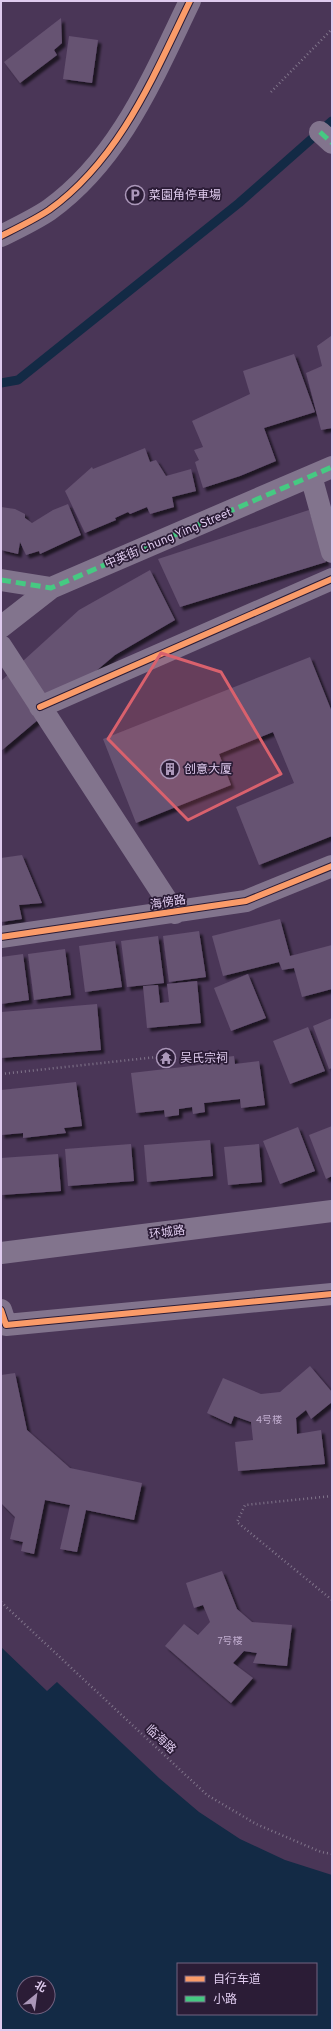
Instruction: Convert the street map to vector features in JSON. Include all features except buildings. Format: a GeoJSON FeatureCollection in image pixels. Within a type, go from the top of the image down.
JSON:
{"type":"FeatureCollection","features":[{"type":"Feature","properties":{"kind":"street"},"geometry":{"type":"LineString","coordinates":[[1,236],[49,210],[89,175],[108,153],[141,101],[190,1]]}},
{"type":"Feature","properties":{"kind":"street","name":"中英街 Chung Ying Street"},"geometry":{"type":"LineString","coordinates":[[1,627],[51,588],[332,467]]}},
{"type":"Feature","properties":{"kind":"street"},"geometry":{"type":"LineString","coordinates":[[311,476],[332,552]]}},
{"type":"Feature","properties":{"kind":"street"},"geometry":{"type":"LineString","coordinates":[[40,707],[332,579]]}},
{"type":"Feature","properties":{"kind":"street"},"geometry":{"type":"LineString","coordinates":[[1,580],[51,588]]}},
{"type":"Feature","properties":{"kind":"street"},"geometry":{"type":"LineString","coordinates":[[1,646],[175,913]]}},
{"type":"Feature","properties":{"kind":"street","name":"海傍路"},"geometry":{"type":"LineString","coordinates":[[1,937],[175,913],[246,901],[332,866]]}},
{"type":"Feature","properties":{"kind":"street","name":"环城路"},"geometry":{"type":"LineString","coordinates":[[1,1253],[332,1211]]}},
{"type":"Feature","properties":{"kind":"street"},"geometry":{"type":"LineString","coordinates":[[3,1323],[332,1294]]}},
{"type":"Feature","properties":{"kind":"path"},"geometry":{"type":"LineString","coordinates":[[271,92],[332,29]]}},
{"type":"Feature","properties":{"kind":"path"},"geometry":{"type":"LineString","coordinates":[[1,1074],[166,1056]]}},
{"type":"Feature","properties":{"kind":"path"},"geometry":{"type":"LineString","coordinates":[[332,1496],[245,1505],[237,1522],[332,1600]]}},
{"type":"Feature","properties":{"kind":"highlighted area"},"geometry":{"type":"Polygon","coordinates":[[[161,653],[221,672],[281,774],[188,820],[108,739],[161,653]]]}},
{"type":"Feature","properties":{"kind":"water"},"geometry":{"type":"Polygon","coordinates":[[[1,1647],[47,1691],[57,1682],[159,1778],[199,1812],[240,1839],[285,1860],[332,1875],[332,2030],[1,2030],[1,1647]]]}},
{"type":"Feature","properties":{"kind":"waterway"},"geometry":{"type":"LineString","coordinates":[[1,383],[18,380],[239,203],[332,121]]}},
{"type":"Feature","properties":{"kind":"marked path"},"geometry":{"type":"LineString","coordinates":[[320,132],[332,143]]}},
{"type":"Feature","properties":{"kind":"marked path"},"geometry":{"type":"LineString","coordinates":[[1,580],[51,588],[332,467]]}},
{"type":"Feature","properties":{"kind":"cycle path"},"geometry":{"type":"LineString","coordinates":[[1,236],[49,210],[74,189],[96,167],[132,115],[148,87],[190,1]]}},
{"type":"Feature","properties":{"kind":"cycle path"},"geometry":{"type":"LineString","coordinates":[[40,707],[332,579]]}},
{"type":"Feature","properties":{"kind":"cycle path"},"geometry":{"type":"LineString","coordinates":[[1,937],[246,901],[332,866]]}},
{"type":"Feature","properties":{"kind":"cycle path"},"geometry":{"type":"LineString","coordinates":[[1,1310],[6,1325],[332,1294]]}},
{"type":"Feature","properties":{"kind":"place","name":"菜園角停車場"},"geometry":{"type":"Point","coordinates":[135,195]}},
{"type":"Feature","properties":{"kind":"place","name":"创意大厦"},"geometry":{"type":"Point","coordinates":[170,769]}},
{"type":"Feature","properties":{"kind":"place","name":"吴氏宗祠"},"geometry":{"type":"Point","coordinates":[166,1058]}}]}
